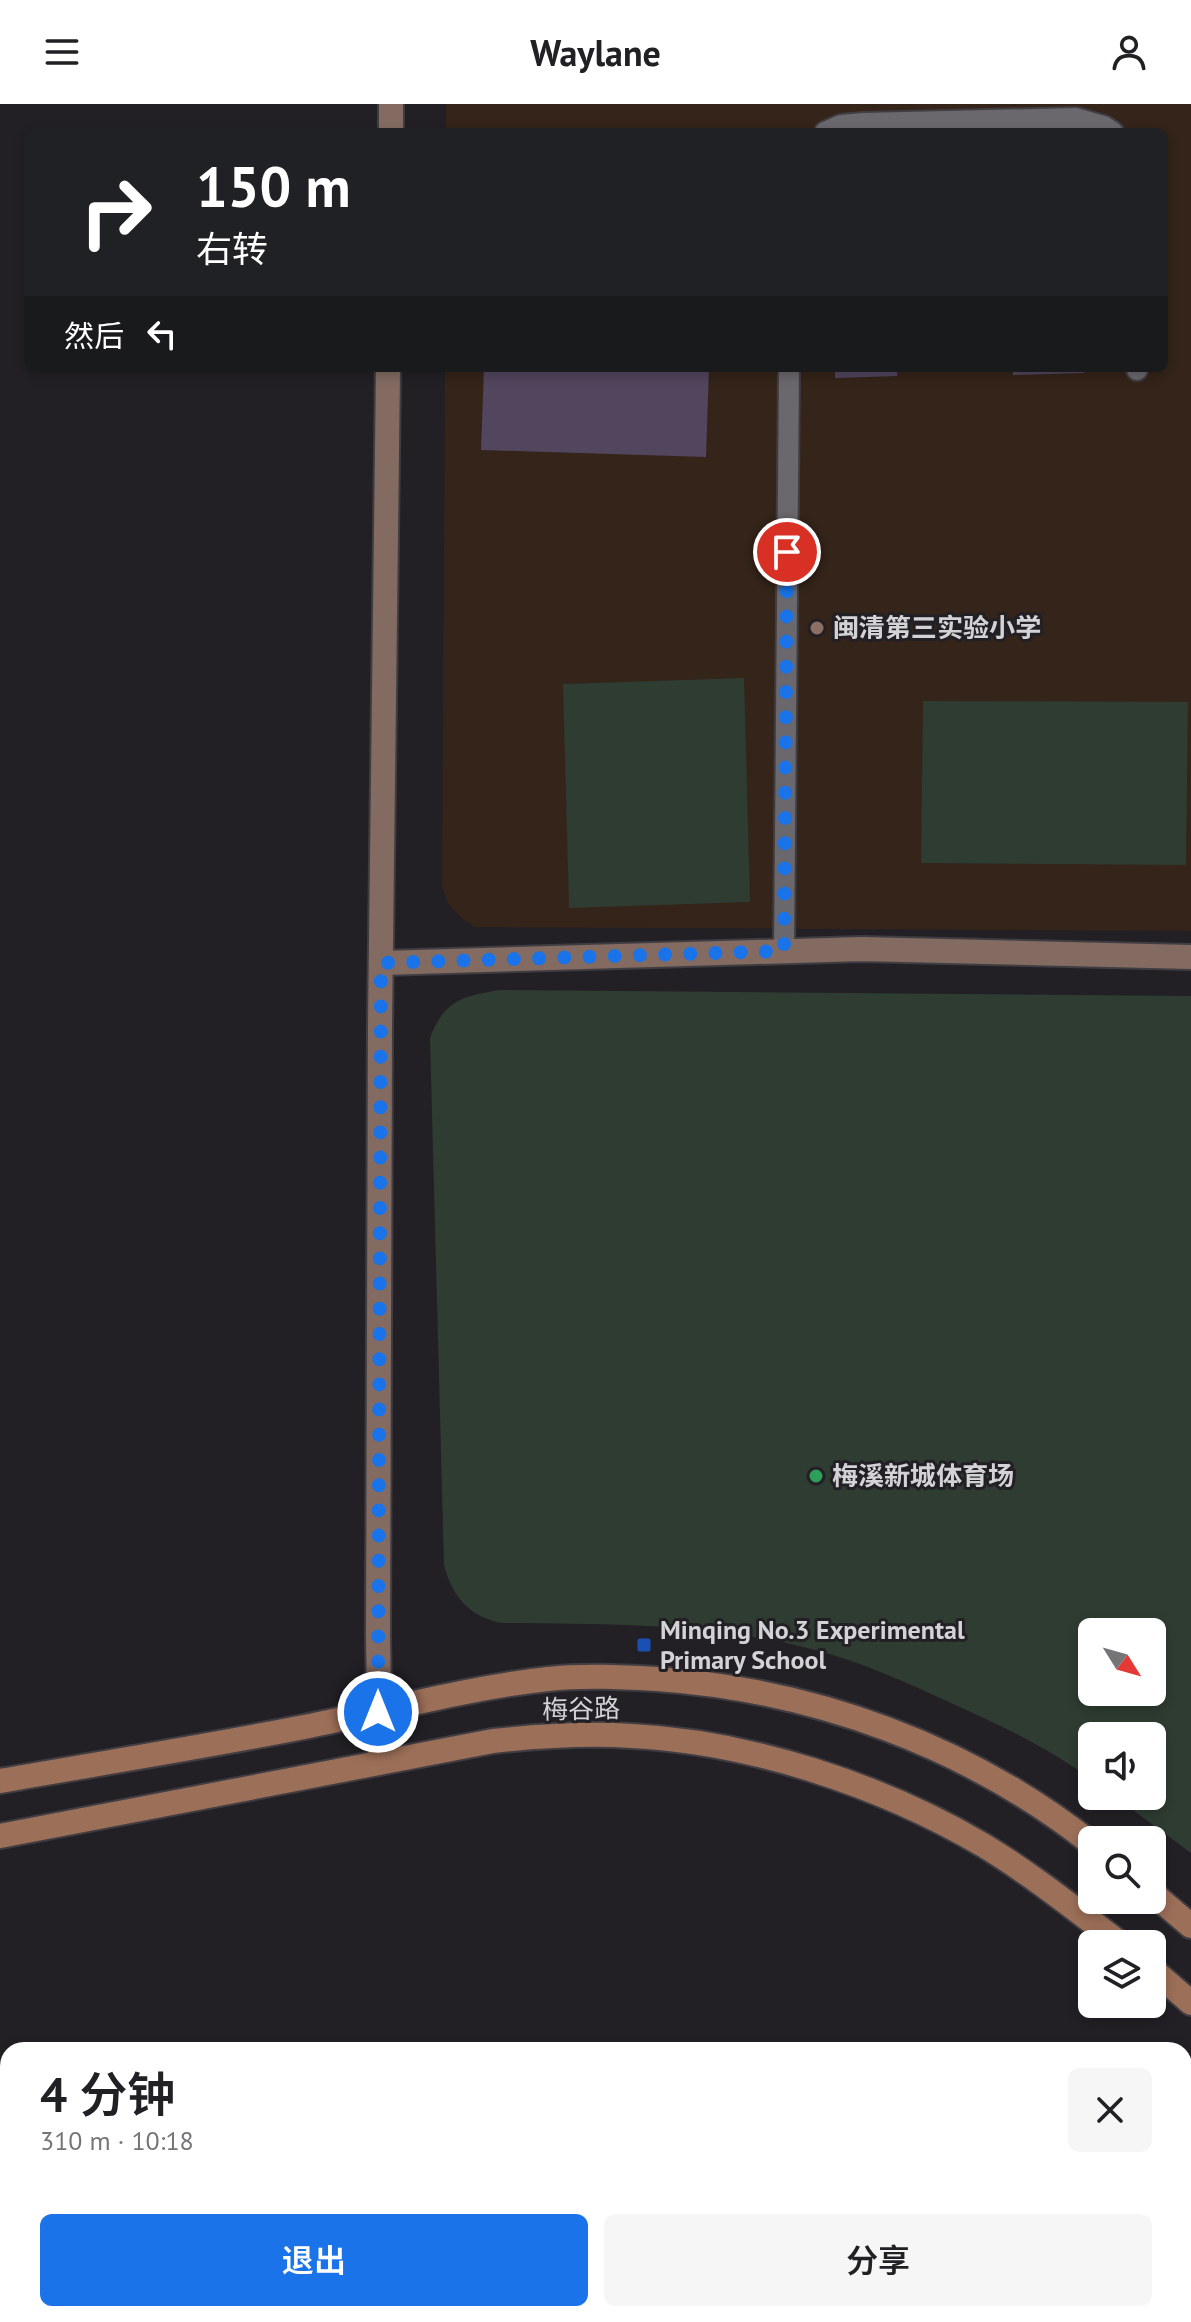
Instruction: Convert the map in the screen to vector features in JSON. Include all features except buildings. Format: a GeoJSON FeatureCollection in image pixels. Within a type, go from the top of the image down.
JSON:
{"type":"FeatureCollection","features":[{"type":"Feature","properties":{"kind":"main road","name":"梅谷路"},"geometry":{"type":"LineString","coordinates":[[0,1781],[192,1749],[492,1687],[552,1679],[629,1678],[693,1682],[756,1691],[823,1706],[950,1756],[999,1780],[1078,1833]]}},
{"type":"Feature","properties":{"kind":"main road","name":"梅谷路"},"geometry":{"type":"LineString","coordinates":[[0,1836],[493,1741],[543,1736],[633,1736],[706,1745],[769,1759],[873,1791],[922,1812],[983,1845],[1102,1930]]}},
{"type":"Feature","properties":{"kind":"main road"},"geometry":{"type":"LineString","coordinates":[[1166,1905],[1191,1926]]}},
{"type":"Feature","properties":{"kind":"main road"},"geometry":{"type":"LineString","coordinates":[[1166,1981],[1191,2003]]}},
{"type":"Feature","properties":{"kind":"street"},"geometry":{"type":"LineString","coordinates":[[391,104],[391,128]]}},
{"type":"Feature","properties":{"kind":"street"},"geometry":{"type":"LineString","coordinates":[[380,1762],[381,963],[388,372]]}},
{"type":"Feature","properties":{"kind":"street"},"geometry":{"type":"LineString","coordinates":[[381,963],[861,949],[1191,957]]}},
{"type":"Feature","properties":{"kind":"lane"},"geometry":{"type":"LineString","coordinates":[[834,128],[863,123],[1076,118],[1107,128]]}},
{"type":"Feature","properties":{"kind":"lane"},"geometry":{"type":"LineString","coordinates":[[784,951],[789,372]]}},
{"type":"Feature","properties":{"kind":"shaded area","name":"闽清第三实验小学"},"geometry":{"type":"Polygon","coordinates":[[[446,104],[1191,104],[1191,931],[475,927],[460,917],[448,903],[442,888],[445,372],[1168,372],[1168,128],[446,128],[446,104]]]}},
{"type":"Feature","properties":{"kind":"green space"},"geometry":{"type":"Polygon","coordinates":[[[744,678],[750,902],[569,908],[563,684],[744,678]]]}},
{"type":"Feature","properties":{"kind":"green space"},"geometry":{"type":"Polygon","coordinates":[[[923,701],[1188,702],[1186,865],[921,863],[923,701]]]}},
{"type":"Feature","properties":{"kind":"green space","name":"梅溪新城体育场"},"geometry":{"type":"Polygon","coordinates":[[[500,990],[1191,996],[1191,1853],[1166,1834],[1166,1826],[1155,1826],[1133,1810],[1166,1810],[1166,1722],[1078,1722],[1078,1770],[989,1721],[884,1673],[830,1654],[774,1640],[697,1630],[502,1623],[480,1616],[457,1595],[444,1565],[430,1038],[442,1015],[465,998],[500,990]]]}},
{"type":"Feature","properties":{"kind":"place","name":"闽清第三实验小学"},"geometry":{"type":"Point","coordinates":[817,628]}},
{"type":"Feature","properties":{"kind":"place","name":"梅溪新城体育场"},"geometry":{"type":"Point","coordinates":[816,1476]}},
{"type":"Feature","properties":{"kind":"place","name":"Minqing No.3 Experimental Primary School"},"geometry":{"type":"Point","coordinates":[644,1645]}},
{"type":"Feature","properties":{"kind":"route"},"geometry":{"type":"LineString","coordinates":[[378,1712],[381,963],[784,951],[787,552]]}}]}
